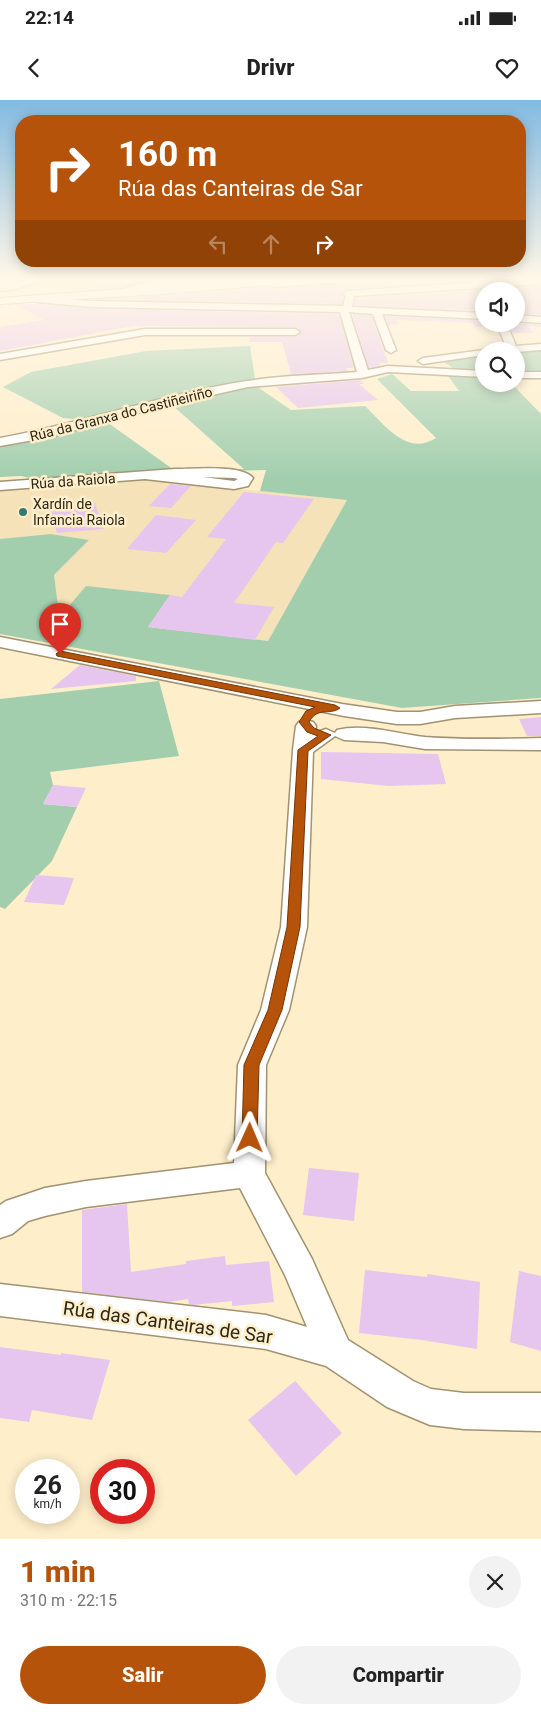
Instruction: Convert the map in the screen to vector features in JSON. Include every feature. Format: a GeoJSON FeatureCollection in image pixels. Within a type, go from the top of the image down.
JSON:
{"type":"FeatureCollection","features":[{"type":"Feature","properties":{"kind":"street"},"geometry":{"type":"LineString","coordinates":[[0,357],[65,345]]}},
{"type":"Feature","properties":{"kind":"street"},"geometry":{"type":"LineString","coordinates":[[355,345],[363,370],[362,375]]}},
{"type":"Feature","properties":{"kind":"street"},"geometry":{"type":"LineString","coordinates":[[389,345],[391,350]]}},
{"type":"Feature","properties":{"kind":"street"},"geometry":{"type":"LineString","coordinates":[[525,348],[541,347]]}},
{"type":"Feature","properties":{"kind":"street"},"geometry":{"type":"LineString","coordinates":[[388,369],[419,361],[475,353]]}},
{"type":"Feature","properties":{"kind":"street"},"geometry":{"type":"LineString","coordinates":[[388,369],[475,374]]}},
{"type":"Feature","properties":{"kind":"street","name":"Rúa da Granxa do Castiñeiriño"},"geometry":{"type":"LineString","coordinates":[[0,442],[50,433],[161,403],[248,384],[362,375],[388,369]]}},
{"type":"Feature","properties":{"kind":"street"},"geometry":{"type":"LineString","coordinates":[[525,375],[541,375]]}},
{"type":"Feature","properties":{"kind":"street","name":"Rúa da Raiola"},"geometry":{"type":"LineString","coordinates":[[0,486],[147,475],[229,473],[246,478],[243,483],[234,485],[147,475]]}},
{"type":"Feature","properties":{"kind":"street"},"geometry":{"type":"LineString","coordinates":[[0,642],[276,695],[345,712],[381,724],[419,740]]}},
{"type":"Feature","properties":{"kind":"street"},"geometry":{"type":"LineString","coordinates":[[276,695],[286,702],[304,733]]}},
{"type":"Feature","properties":{"kind":"street"},"geometry":{"type":"LineString","coordinates":[[335,1352],[300,1270],[249,1174],[252,1065],[275,1010],[294,927],[304,733],[309,713],[316,710],[420,718],[455,712],[541,707]]}},
{"type":"Feature","properties":{"kind":"street"},"geometry":{"type":"LineString","coordinates":[[335,735],[356,727],[358,723],[345,712]]}},
{"type":"Feature","properties":{"kind":"street"},"geometry":{"type":"LineString","coordinates":[[419,740],[410,731],[412,725],[420,718]]}},
{"type":"Feature","properties":{"kind":"street"},"geometry":{"type":"LineString","coordinates":[[304,733],[383,736],[502,745],[541,744]]}},
{"type":"Feature","properties":{"kind":"street"},"geometry":{"type":"LineString","coordinates":[[0,1224],[17,1211],[45,1202],[86,1194],[249,1174]]}},
{"type":"Feature","properties":{"kind":"street","name":"Rúa das Canteiras de Sar"},"geometry":{"type":"LineString","coordinates":[[0,1300],[266,1332],[335,1352],[400,1394],[430,1407],[464,1411],[541,1412]]}},
{"type":"Feature","properties":{"kind":"shaded area"},"geometry":{"type":"Polygon","coordinates":[[[150,480],[347,500],[268,641],[59,614],[54,575],[89,540],[51,534],[0,539],[0,491],[150,480]]]}},
{"type":"Feature","properties":{"kind":"green space"},"geometry":{"type":"Polygon","coordinates":[[[250,346],[256,386],[291,410],[365,406],[397,436],[415,444],[425,443],[436,438],[377,379],[392,374],[411,391],[459,391],[448,376],[475,376],[475,392],[520,392],[541,414],[541,698],[402,708],[0,634],[0,539],[51,534],[89,540],[54,575],[59,614],[62,614],[86,586],[170,595],[148,627],[268,641],[347,500],[260,491],[266,470],[154,472],[39,480],[21,476],[0,477],[0,444],[28,441],[107,422],[174,470],[244,469],[172,405],[147,403],[84,420],[63,418],[3,387],[31,372],[146,351],[250,346]]]}},
{"type":"Feature","properties":{"kind":"green space"},"geometry":{"type":"Polygon","coordinates":[[[525,348],[541,348],[541,373],[525,372],[525,348]]]}},
{"type":"Feature","properties":{"kind":"green space"},"geometry":{"type":"Polygon","coordinates":[[[475,350],[475,371],[456,370],[444,362],[475,350]]]}},
{"type":"Feature","properties":{"kind":"green space"},"geometry":{"type":"Polygon","coordinates":[[[159,681],[179,756],[50,772],[53,785],[43,804],[77,807],[52,861],[5,909],[0,907],[0,699],[159,681]]]}},
{"type":"Feature","properties":{"kind":"building"},"geometry":{"type":"Polygon","coordinates":[[[0,345],[31,345],[0,351],[0,345]]]}},
{"type":"Feature","properties":{"kind":"building"},"geometry":{"type":"Polygon","coordinates":[[[283,345],[348,345],[354,368],[346,368],[349,371],[291,374],[283,345]]]}},
{"type":"Feature","properties":{"kind":"building"},"geometry":{"type":"Polygon","coordinates":[[[362,345],[382,345],[388,363],[379,363],[380,366],[369,368],[362,345]]]}},
{"type":"Feature","properties":{"kind":"building"},"geometry":{"type":"Polygon","coordinates":[[[360,380],[364,384],[359,384],[378,400],[298,408],[276,387],[360,380]]]}},
{"type":"Feature","properties":{"kind":"building"},"geometry":{"type":"Polygon","coordinates":[[[170,484],[191,486],[171,508],[149,506],[170,484]]]}},
{"type":"Feature","properties":{"kind":"building"},"geometry":{"type":"Polygon","coordinates":[[[244,492],[314,499],[283,543],[276,542],[234,603],[274,607],[255,640],[148,627],[170,595],[182,597],[226,539],[207,537],[244,492]]]}},
{"type":"Feature","properties":{"kind":"building"},"geometry":{"type":"Polygon","coordinates":[[[94,501],[104,529],[57,533],[49,505],[94,501]]]}},
{"type":"Feature","properties":{"kind":"building"},"geometry":{"type":"Polygon","coordinates":[[[156,515],[196,520],[166,553],[127,549],[156,515]]]}},
{"type":"Feature","properties":{"kind":"building"},"geometry":{"type":"Polygon","coordinates":[[[80,665],[136,676],[136,681],[51,689],[80,665]]]}},
{"type":"Feature","properties":{"kind":"building"},"geometry":{"type":"Polygon","coordinates":[[[541,717],[541,736],[527,736],[519,719],[541,717]]]}},
{"type":"Feature","properties":{"kind":"building"},"geometry":{"type":"Polygon","coordinates":[[[321,752],[438,754],[446,784],[389,786],[321,779],[321,752]]]}},
{"type":"Feature","properties":{"kind":"building"},"geometry":{"type":"Polygon","coordinates":[[[53,785],[86,788],[77,807],[43,804],[53,785]]]}},
{"type":"Feature","properties":{"kind":"building"},"geometry":{"type":"Polygon","coordinates":[[[36,875],[74,878],[64,905],[24,902],[36,875]]]}},
{"type":"Feature","properties":{"kind":"building"},"geometry":{"type":"Polygon","coordinates":[[[309,1168],[359,1173],[354,1221],[303,1215],[309,1168]]]}},
{"type":"Feature","properties":{"kind":"building"},"geometry":{"type":"Polygon","coordinates":[[[127,1204],[131,1272],[186,1264],[186,1261],[225,1256],[226,1265],[269,1261],[274,1302],[232,1306],[232,1301],[193,1305],[189,1304],[188,1299],[169,1302],[82,1292],[82,1210],[127,1204]]]}},
{"type":"Feature","properties":{"kind":"building"},"geometry":{"type":"Polygon","coordinates":[[[365,1270],[427,1277],[427,1274],[480,1282],[477,1349],[422,1340],[359,1333],[365,1270]]]}},
{"type":"Feature","properties":{"kind":"building"},"geometry":{"type":"Polygon","coordinates":[[[519,1271],[541,1276],[541,1351],[510,1342],[519,1271]]]}},
{"type":"Feature","properties":{"kind":"building"},"geometry":{"type":"Polygon","coordinates":[[[0,1347],[110,1360],[92,1420],[32,1410],[29,1422],[0,1418],[0,1347]]]}},
{"type":"Feature","properties":{"kind":"building"},"geometry":{"type":"Polygon","coordinates":[[[295,1381],[342,1433],[296,1476],[248,1420],[295,1381]]]}},
{"type":"Feature","properties":{"kind":"place","name":"Xardín de Infancia Raiola"},"geometry":{"type":"Point","coordinates":[23,512]}},
{"type":"Feature","properties":{"kind":"route"},"geometry":{"type":"LineString","coordinates":[[60,654],[335,708],[325,708],[309,713],[305,717],[304,722],[310,730],[326,735],[303,750],[294,927],[275,1010],[252,1065],[250,1138]]}}]}
